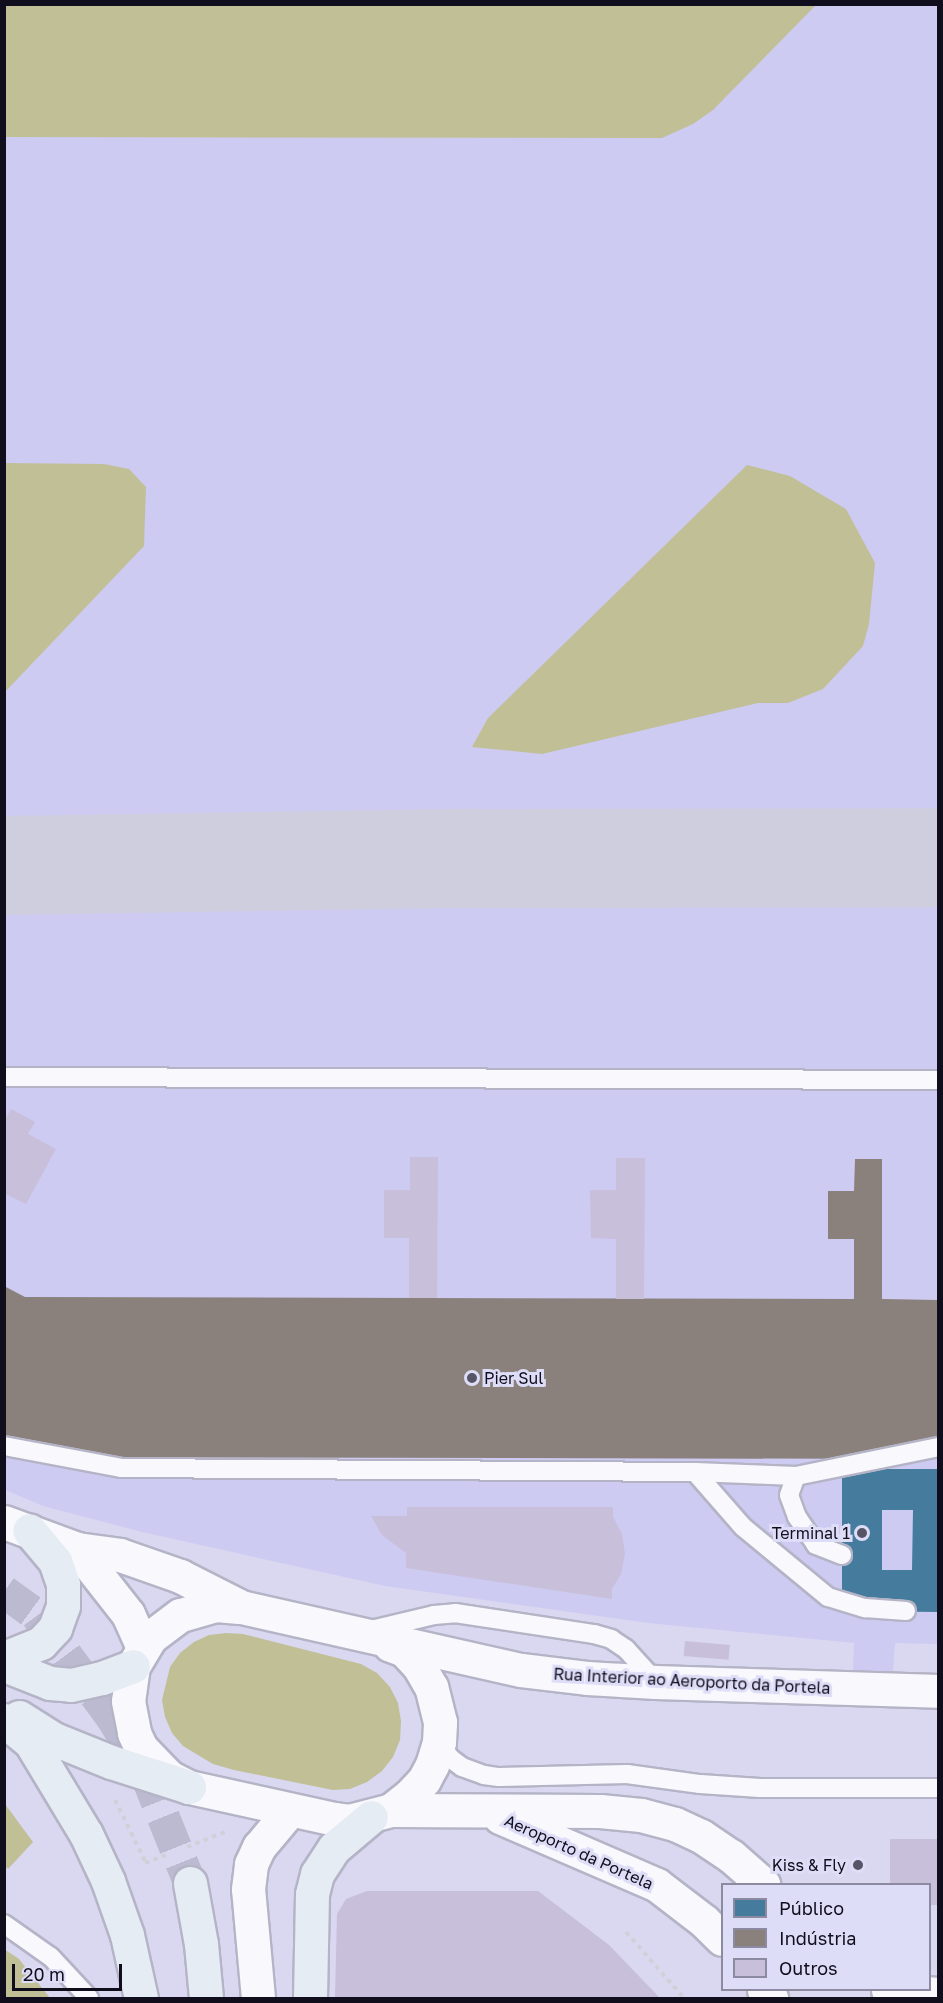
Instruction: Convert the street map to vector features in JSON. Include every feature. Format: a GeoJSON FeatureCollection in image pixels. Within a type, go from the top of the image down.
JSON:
{"type":"FeatureCollection","features":[{"type":"Feature","properties":{"kind":"main road","name":"Rua Interior ao Aeroporto da Portela"},"geometry":{"type":"LineString","coordinates":[[17,1526],[77,1549],[120,1555],[180,1576],[241,1607],[365,1637],[521,1670],[587,1678],[656,1682],[939,1690]]}},
{"type":"Feature","properties":{"kind":"main road"},"geometry":{"type":"LineString","coordinates":[[4,1658],[40,1643],[55,1628],[63,1606],[63,1584],[55,1561],[17,1526]]}},
{"type":"Feature","properties":{"kind":"main road"},"geometry":{"type":"LineString","coordinates":[[77,1549],[128,1614],[138,1657],[128,1701],[134,1733],[141,1748],[169,1777],[189,1787]]}},
{"type":"Feature","properties":{"kind":"main road"},"geometry":{"type":"LineString","coordinates":[[4,1665],[50,1683],[71,1685],[102,1678],[138,1657],[164,1625],[180,1615],[216,1605],[241,1607]]}},
{"type":"Feature","properties":{"kind":"main road","name":"Rua Interior ao Aeroporto da Portela"},"geometry":{"type":"LineString","coordinates":[[365,1637],[404,1650],[419,1666],[436,1702],[440,1722],[432,1765],[424,1780],[381,1814]]}},
{"type":"Feature","properties":{"kind":"main road"},"geometry":{"type":"LineString","coordinates":[[4,1708],[54,1739],[111,1762],[189,1787],[349,1821],[381,1814],[600,1811],[641,1815],[675,1824],[701,1836],[731,1856],[761,1883]]}},
{"type":"Feature","properties":{"kind":"main road"},"geometry":{"type":"LineString","coordinates":[[4,1720],[31,1743],[86,1834],[108,1881],[127,1935],[141,1998]]}},
{"type":"Feature","properties":{"kind":"main road"},"geometry":{"type":"LineString","coordinates":[[258,1998],[248,1889],[251,1864],[259,1847],[290,1810]]}},
{"type":"Feature","properties":{"kind":"main road","name":"Aeroporto da Portela"},"geometry":{"type":"LineString","coordinates":[[490,1813],[657,1885],[704,1921],[721,1938]]}},
{"type":"Feature","properties":{"kind":"main road"},"geometry":{"type":"LineString","coordinates":[[310,1998],[312,1894],[317,1874],[334,1848],[381,1814]]}},
{"type":"Feature","properties":{"kind":"main road"},"geometry":{"type":"LineString","coordinates":[[190,1883],[201,1944],[206,1998]]}},
{"type":"Feature","properties":{"kind":"main road"},"geometry":{"type":"LineString","coordinates":[[908,1991],[939,1994]]}},
{"type":"Feature","properties":{"kind":"lane"},"geometry":{"type":"LineString","coordinates":[[4,1077],[939,1080]]}},
{"type":"Feature","properties":{"kind":"lane"},"geometry":{"type":"LineString","coordinates":[[4,1446],[121,1468],[695,1472],[796,1476],[939,1447]]}},
{"type":"Feature","properties":{"kind":"lane"},"geometry":{"type":"LineString","coordinates":[[695,1472],[743,1527],[828,1597],[865,1608],[906,1611]]}},
{"type":"Feature","properties":{"kind":"lane"},"geometry":{"type":"LineString","coordinates":[[796,1476],[789,1495],[797,1517],[816,1545],[842,1556]]}},
{"type":"Feature","properties":{"kind":"lane"},"geometry":{"type":"LineString","coordinates":[[365,1637],[434,1615],[455,1613],[594,1634],[611,1640],[626,1650],[656,1682]]}},
{"type":"Feature","properties":{"kind":"lane"},"geometry":{"type":"LineString","coordinates":[[438,1742],[450,1758],[462,1767],[484,1775],[499,1777],[627,1774],[700,1784],[760,1788],[939,1788]]}},
{"type":"Feature","properties":{"kind":"lane"},"geometry":{"type":"LineString","coordinates":[[4,1924],[51,1957],[89,1998]]}},
{"type":"Feature","properties":{"kind":"path"},"geometry":{"type":"LineString","coordinates":[[186,1847],[226,1832]]}},
{"type":"Feature","properties":{"kind":"path"},"geometry":{"type":"LineString","coordinates":[[108,1881],[176,1851]]}},
{"type":"Feature","properties":{"kind":"path"},"geometry":{"type":"LineString","coordinates":[[626,1932],[684,1998]]}},
{"type":"Feature","properties":{"kind":"shaded area"},"geometry":{"type":"Polygon","coordinates":[[[5,4],[816,5],[713,110],[693,124],[662,138],[5,137],[5,4]]]}},
{"type":"Feature","properties":{"kind":"shaded area"},"geometry":{"type":"Polygon","coordinates":[[[4,5],[938,5],[938,1644],[895,1643],[893,1672],[853,1670],[854,1643],[648,1623],[385,1586],[142,1532],[43,1506],[5,1490],[4,5]]]}},
{"type":"Feature","properties":{"kind":"shaded area"},"geometry":{"type":"Polygon","coordinates":[[[5,463],[104,464],[129,469],[146,487],[144,546],[5,692],[5,463]]]}},
{"type":"Feature","properties":{"kind":"shaded area"},"geometry":{"type":"Polygon","coordinates":[[[747,465],[790,476],[846,509],[875,563],[869,624],[863,646],[823,689],[788,703],[758,703],[542,754],[472,747],[488,718],[747,465]]]}},
{"type":"Feature","properties":{"kind":"shaded area"},"geometry":{"type":"Polygon","coordinates":[[[243,1634],[361,1664],[377,1673],[390,1687],[398,1703],[401,1721],[400,1740],[393,1757],[382,1771],[367,1782],[350,1789],[333,1790],[213,1764],[183,1746],[172,1733],[165,1717],[162,1700],[170,1667],[180,1653],[194,1642],[209,1635],[243,1634]]]}},
{"type":"Feature","properties":{"kind":"shaded area"},"geometry":{"type":"Polygon","coordinates":[[[5,1804],[33,1842],[8,1869],[5,1866],[5,1804]]]}},
{"type":"Feature","properties":{"kind":"shaded area"},"geometry":{"type":"Polygon","coordinates":[[[4,1949],[19,1959],[50,1998],[5,1998],[4,1949]]]}},
{"type":"Feature","properties":{"kind":"building: Público","name":"Terminal 1"},"geometry":{"type":"Polygon","coordinates":[[[842,1469],[938,1469],[938,1612],[842,1611],[842,1469]],[[882,1510],[882,1570],[912,1570],[913,1510],[882,1510]]]}},
{"type":"Feature","properties":{"kind":"building: Indústria","name":"Pier Sul"},"geometry":{"type":"Polygon","coordinates":[[[855,1159],[882,1159],[882,1299],[938,1300],[938,1459],[4,1457],[4,1286],[25,1297],[854,1299],[854,1239],[828,1239],[828,1191],[854,1191],[855,1159]]]}},
{"type":"Feature","properties":{"kind":"building: Outros"},"geometry":{"type":"Polygon","coordinates":[[[11,1109],[35,1122],[28,1134],[56,1149],[26,1204],[4,1193],[4,1121],[11,1109]]]}},
{"type":"Feature","properties":{"kind":"building: Outros"},"geometry":{"type":"Polygon","coordinates":[[[410,1157],[438,1157],[437,1298],[409,1298],[409,1238],[384,1238],[384,1190],[410,1190],[410,1157]]]}},
{"type":"Feature","properties":{"kind":"building: Outros"},"geometry":{"type":"Polygon","coordinates":[[[616,1158],[645,1158],[644,1299],[616,1299],[616,1239],[591,1238],[590,1190],[616,1190],[616,1158]]]}},
{"type":"Feature","properties":{"kind":"building: Outros"},"geometry":{"type":"Polygon","coordinates":[[[407,1507],[613,1507],[613,1517],[622,1534],[625,1554],[621,1574],[612,1589],[612,1599],[406,1568],[406,1553],[382,1535],[371,1516],[407,1516],[407,1507]]]}},
{"type":"Feature","properties":{"kind":"building: Outros"},"geometry":{"type":"Polygon","coordinates":[[[685,1641],[730,1645],[729,1660],[684,1656],[685,1641]]]}},
{"type":"Feature","properties":{"kind":"building: Outros"},"geometry":{"type":"Polygon","coordinates":[[[890,1839],[938,1839],[938,1905],[931,1905],[931,1883],[890,1883],[890,1839]]]}},
{"type":"Feature","properties":{"kind":"building: Outros"},"geometry":{"type":"Polygon","coordinates":[[[367,1891],[538,1891],[609,1945],[660,1998],[335,1998],[337,1914],[346,1899],[367,1891]]]}},
{"type":"Feature","properties":{"kind":"taxiway"},"geometry":{"type":"LineString","coordinates":[[4,865],[466,858],[938,857]]}},
{"type":"Feature","properties":{"kind":"tunnel"},"geometry":{"type":"LineString","coordinates":[[4,1591],[37,1615],[112,1717],[145,1771],[190,1883]]}},
{"type":"Feature","properties":{"kind":"place","name":"Pier Sul"},"geometry":{"type":"Point","coordinates":[472,1378]}},
{"type":"Feature","properties":{"kind":"place","name":"Terminal 1"},"geometry":{"type":"Point","coordinates":[862,1533]}},
{"type":"Feature","properties":{"kind":"place","name":"Kiss & Fly"},"geometry":{"type":"Point","coordinates":[858,1865]}}]}
